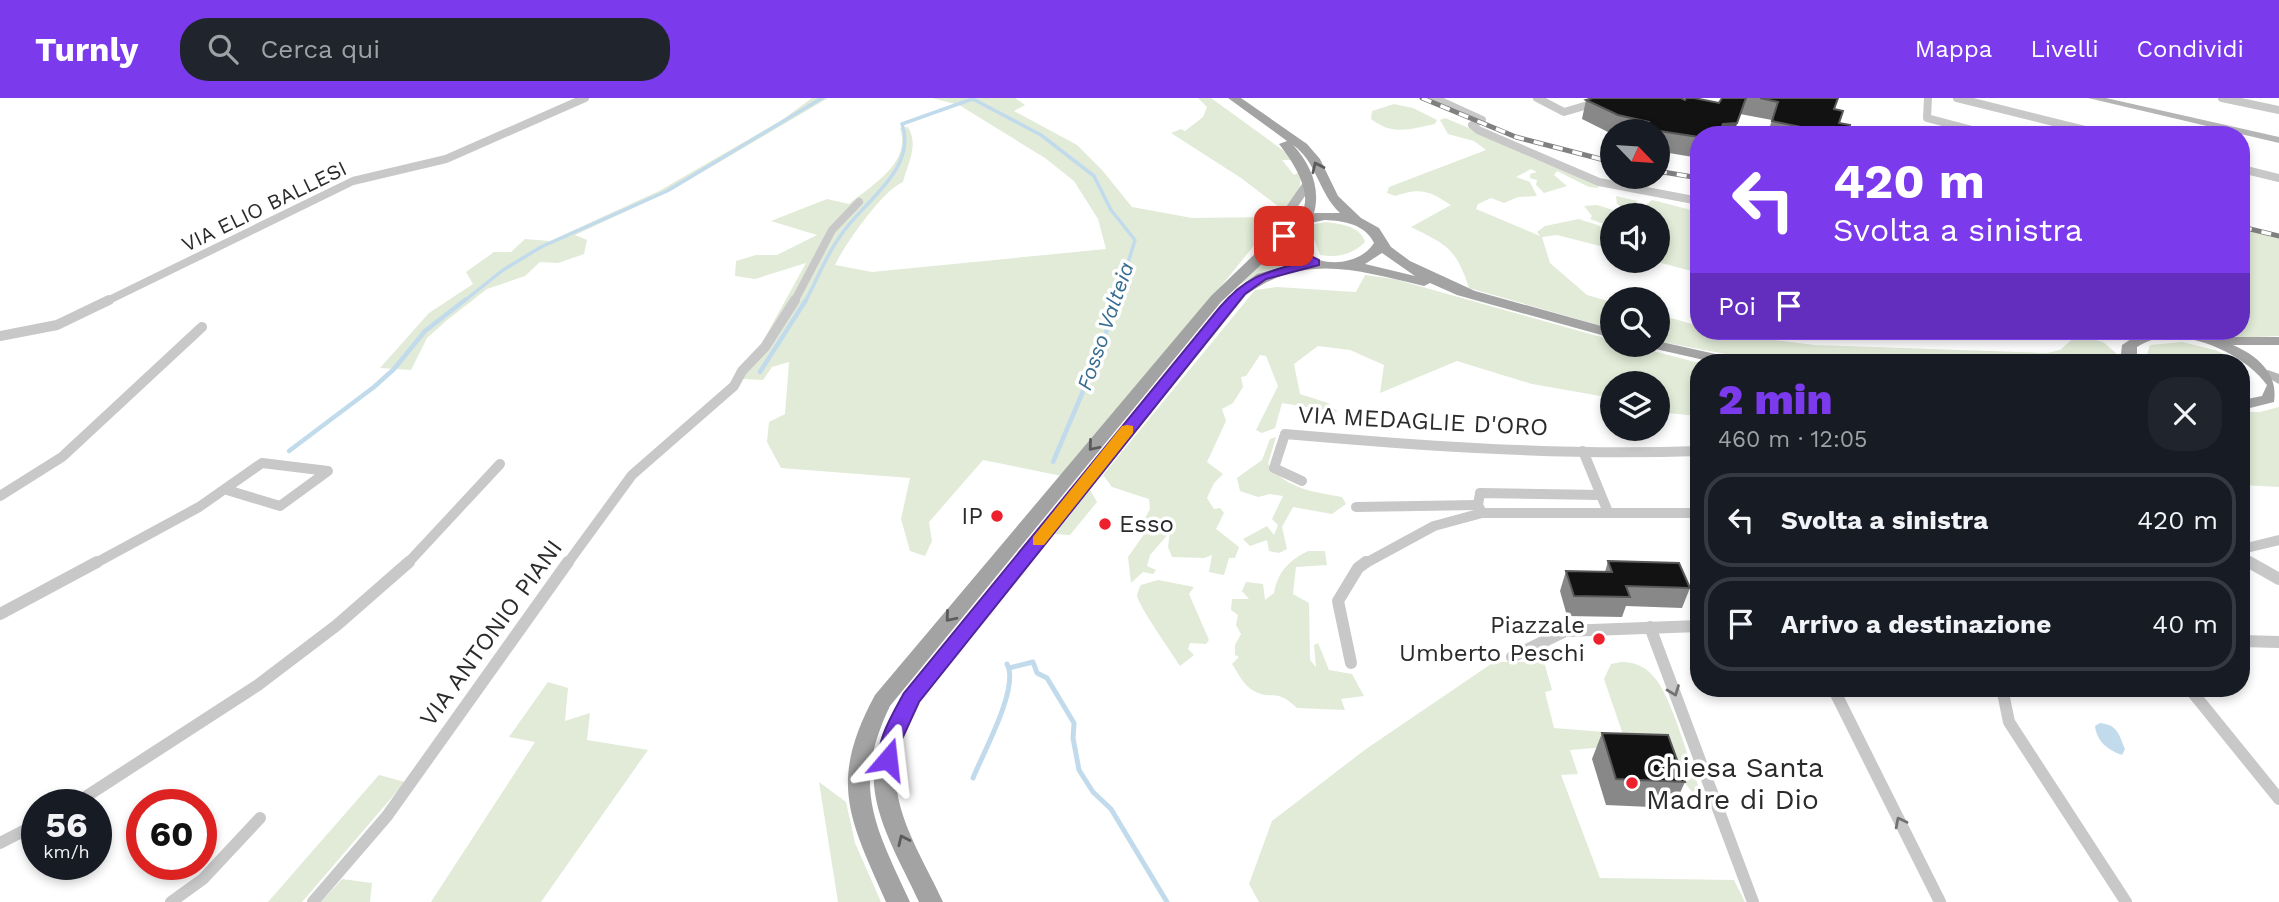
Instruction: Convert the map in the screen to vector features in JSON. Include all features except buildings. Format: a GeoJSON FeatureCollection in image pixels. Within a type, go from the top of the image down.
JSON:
{"type":"FeatureCollection","features":[{"type":"Feature","properties":{"kind":"main road"},"geometry":{"type":"LineString","coordinates":[[898,902],[861,818],[855,771],[864,732],[882,701],[1216,299],[1290,223],[1307,214],[1306,172],[1293,151],[1219,98]]}},
{"type":"Feature","properties":{"kind":"main road"},"geometry":{"type":"LineString","coordinates":[[1234,98],[1303,147],[1314,159],[1332,198],[1356,221],[1376,233],[1381,243],[1414,270],[1472,295]]}},
{"type":"Feature","properties":{"kind":"main road"},"geometry":{"type":"LineString","coordinates":[[2093,98],[2214,126]]}},
{"type":"Feature","properties":{"kind":"main road"},"geometry":{"type":"LineString","coordinates":[[2250,134],[2279,141]]}},
{"type":"Feature","properties":{"kind":"main road"},"geometry":{"type":"LineString","coordinates":[[1290,223],[1329,216],[1356,221]]}},
{"type":"Feature","properties":{"kind":"main road"},"geometry":{"type":"LineString","coordinates":[[1290,223],[1290,250],[1331,264],[1472,295],[1600,331]]}},
{"type":"Feature","properties":{"kind":"main road"},"geometry":{"type":"LineString","coordinates":[[931,902],[898,830],[885,779],[892,739],[911,698],[1241,292],[1262,277],[1371,258],[1379,250],[1381,243]]}},
{"type":"Feature","properties":{"kind":"main road"},"geometry":{"type":"LineString","coordinates":[[2204,340],[2239,354]]}},
{"type":"Feature","properties":{"kind":"main road"},"geometry":{"type":"LineString","coordinates":[[2246,340],[2279,343]]}},
{"type":"Feature","properties":{"kind":"main road"},"geometry":{"type":"LineString","coordinates":[[2262,402],[2275,391],[2268,353],[2279,343]]}},
{"type":"Feature","properties":{"kind":"main road"},"geometry":{"type":"LineString","coordinates":[[1670,348],[1697,354]]}},
{"type":"Feature","properties":{"kind":"main road"},"geometry":{"type":"LineString","coordinates":[[2250,361],[2270,374]]}},
{"type":"Feature","properties":{"kind":"main road"},"geometry":{"type":"LineString","coordinates":[[2250,404],[2279,401]]}},
{"type":"Feature","properties":{"kind":"street","name":"VIA ELIO BALLESI"},"geometry":{"type":"LineString","coordinates":[[0,336],[57,325],[353,181],[446,159],[584,98]]}},
{"type":"Feature","properties":{"kind":"street"},"geometry":{"type":"LineString","coordinates":[[1434,98],[1482,120],[1472,125],[1479,130],[1599,181],[1690,199]]}},
{"type":"Feature","properties":{"kind":"street"},"geometry":{"type":"LineString","coordinates":[[1537,98],[1564,112],[1612,98]]}},
{"type":"Feature","properties":{"kind":"street"},"geometry":{"type":"LineString","coordinates":[[1928,98],[1927,118],[1957,126]]}},
{"type":"Feature","properties":{"kind":"street"},"geometry":{"type":"LineString","coordinates":[[1957,98],[2069,126]]}},
{"type":"Feature","properties":{"kind":"street"},"geometry":{"type":"LineString","coordinates":[[2222,98],[2279,110]]}},
{"type":"Feature","properties":{"kind":"street"},"geometry":{"type":"LineString","coordinates":[[2250,171],[2279,178]]}},
{"type":"Feature","properties":{"kind":"street","name":"VIA ANTONIO PIANI"},"geometry":{"type":"LineString","coordinates":[[313,902],[387,816],[471,694],[632,475],[734,386],[742,371],[765,347],[801,290],[832,230],[859,202]]}},
{"type":"Feature","properties":{"kind":"street"},"geometry":{"type":"LineString","coordinates":[[0,496],[62,457],[202,327]]}},
{"type":"Feature","properties":{"kind":"street","name":"VIA MEDAGLIE D'ORO"},"geometry":{"type":"LineString","coordinates":[[1302,481],[1274,468],[1285,434],[1441,448],[1690,451]]}},
{"type":"Feature","properties":{"kind":"street","name":"VIA MEDAGLIE D'ORO"},"geometry":{"type":"LineString","coordinates":[[1583,451],[1608,512]]}},
{"type":"Feature","properties":{"kind":"street"},"geometry":{"type":"LineString","coordinates":[[0,614],[227,490],[262,463],[328,471],[279,506],[227,490]]}},
{"type":"Feature","properties":{"kind":"street"},"geometry":{"type":"LineString","coordinates":[[98,789],[258,685],[337,625],[393,579],[500,464]]}},
{"type":"Feature","properties":{"kind":"street"},"geometry":{"type":"LineString","coordinates":[[1480,509],[1480,493],[1600,495]]}},
{"type":"Feature","properties":{"kind":"street"},"geometry":{"type":"LineString","coordinates":[[1356,507],[1690,513]]}},
{"type":"Feature","properties":{"kind":"street"},"geometry":{"type":"LineString","coordinates":[[1351,663],[1338,601],[1358,568],[1396,544],[1480,509]]}},
{"type":"Feature","properties":{"kind":"street"},"geometry":{"type":"LineString","coordinates":[[2250,547],[2279,540]]}},
{"type":"Feature","properties":{"kind":"street"},"geometry":{"type":"LineString","coordinates":[[2250,563],[2279,579]]}},
{"type":"Feature","properties":{"kind":"street"},"geometry":{"type":"LineString","coordinates":[[1511,657],[1565,631],[1690,626]]}},
{"type":"Feature","properties":{"kind":"street"},"geometry":{"type":"LineString","coordinates":[[1650,628],[1753,902]]}},
{"type":"Feature","properties":{"kind":"street"},"geometry":{"type":"LineString","coordinates":[[2250,641],[2279,642]]}},
{"type":"Feature","properties":{"kind":"street"},"geometry":{"type":"LineString","coordinates":[[1838,697],[1940,902]]}},
{"type":"Feature","properties":{"kind":"street"},"geometry":{"type":"LineString","coordinates":[[2004,697],[2009,722],[2126,902]]}},
{"type":"Feature","properties":{"kind":"street"},"geometry":{"type":"LineString","coordinates":[[2197,697],[2273,783],[2279,799]]}},
{"type":"Feature","properties":{"kind":"street"},"geometry":{"type":"LineString","coordinates":[[171,902],[203,879],[260,818]]}},
{"type":"Feature","properties":{"kind":"street"},"geometry":{"type":"LineString","coordinates":[[0,843],[21,832]]}},
{"type":"Feature","properties":{"kind":"green space"},"geometry":{"type":"Polygon","coordinates":[[[812,98],[828,98],[672,190],[575,235],[587,240],[584,254],[558,263],[540,262],[525,276],[487,289],[427,338],[411,370],[380,368],[429,313],[473,284],[466,272],[494,252],[511,252],[525,239],[550,241],[659,191],[782,120],[812,98]]]}},
{"type":"Feature","properties":{"kind":"green space"},"geometry":{"type":"Polygon","coordinates":[[[932,98],[1015,98],[1025,105],[1014,111],[1077,145],[1102,170],[1132,207],[1192,218],[1277,217],[1137,390],[1062,476],[983,460],[929,522],[932,541],[925,556],[910,551],[901,519],[910,478],[781,468],[767,442],[769,422],[785,414],[789,362],[772,367],[763,380],[742,379],[806,263],[755,279],[735,276],[736,261],[756,255],[777,255],[817,235],[771,221],[827,199],[849,204],[888,172],[900,152],[900,128],[908,127],[913,147],[903,182],[875,206],[835,265],[872,272],[1106,249],[1098,219],[1074,181],[1045,158],[959,105],[932,98]]]}},
{"type":"Feature","properties":{"kind":"green space"},"geometry":{"type":"Polygon","coordinates":[[[1198,98],[1211,98],[1293,160],[1282,160],[1294,175],[1300,172],[1299,189],[1283,210],[1241,178],[1171,133],[1181,129],[1185,131],[1203,117],[1207,107],[1198,98]]]}},
{"type":"Feature","properties":{"kind":"green space"},"geometry":{"type":"Polygon","coordinates":[[[1394,104],[1413,108],[1437,120],[1435,124],[1402,130],[1387,128],[1371,119],[1372,111],[1394,104]]]}},
{"type":"Feature","properties":{"kind":"green space"},"geometry":{"type":"Polygon","coordinates":[[[1445,118],[1595,181],[1599,188],[1589,187],[1557,171],[1554,175],[1567,186],[1544,193],[1536,185],[1537,180],[1530,178],[1530,174],[1537,172],[1531,169],[1516,177],[1530,182],[1537,196],[1518,197],[1504,203],[1491,198],[1478,204],[1476,209],[1540,236],[1537,232],[1545,226],[1579,219],[1600,226],[1600,246],[1557,235],[1542,237],[1550,263],[1587,295],[1600,299],[1600,326],[1469,288],[1460,264],[1449,249],[1411,227],[1451,205],[1437,196],[1418,191],[1395,196],[1387,193],[1389,187],[1486,150],[1474,141],[1448,134],[1440,120],[1445,118]]]}},
{"type":"Feature","properties":{"kind":"green space"},"geometry":{"type":"Polygon","coordinates":[[[1616,196],[1637,201],[1636,203],[1617,203],[1616,196]]]}},
{"type":"Feature","properties":{"kind":"green space"},"geometry":{"type":"Polygon","coordinates":[[[1670,205],[1690,210],[1690,271],[1670,265],[1670,205]]]}},
{"type":"Feature","properties":{"kind":"green space"},"geometry":{"type":"Polygon","coordinates":[[[1584,206],[1600,206],[1600,223],[1590,219],[1592,216],[1584,206]]]}},
{"type":"Feature","properties":{"kind":"green space"},"geometry":{"type":"Polygon","coordinates":[[[1326,222],[1355,229],[1365,242],[1344,254],[1320,255],[1311,231],[1304,226],[1326,222]]]}},
{"type":"Feature","properties":{"kind":"green space"},"geometry":{"type":"Polygon","coordinates":[[[2250,231],[2279,239],[2279,336],[2250,337],[2250,231]]]}},
{"type":"Feature","properties":{"kind":"green space"},"geometry":{"type":"Polygon","coordinates":[[[1278,248],[1299,262],[1264,271],[1239,285],[1278,248]]]}},
{"type":"Feature","properties":{"kind":"green space"},"geometry":{"type":"Polygon","coordinates":[[[1365,275],[1394,279],[1600,337],[1600,357],[1670,355],[1690,361],[1690,415],[1670,413],[1670,371],[1600,371],[1600,396],[1532,384],[1457,361],[1380,393],[1384,365],[1350,350],[1318,346],[1294,364],[1300,394],[1328,403],[1338,412],[1282,403],[1275,428],[1262,433],[1256,430],[1278,386],[1266,356],[1260,355],[1246,376],[1241,377],[1243,387],[1233,403],[1222,409],[1226,421],[1207,462],[1223,474],[1214,483],[1207,498],[1214,509],[1220,508],[1224,513],[1216,529],[1239,547],[1235,558],[1229,558],[1224,575],[1209,572],[1212,555],[1204,558],[1172,557],[1168,547],[1170,532],[1150,555],[1147,566],[1156,570],[1153,574],[1143,572],[1131,583],[1128,557],[1152,523],[1144,520],[1150,509],[1149,499],[1112,487],[1103,475],[1255,290],[1277,287],[1356,292],[1365,275]]]}},
{"type":"Feature","properties":{"kind":"green space"},"geometry":{"type":"Polygon","coordinates":[[[1670,318],[1690,323],[1690,340],[1774,340],[1815,345],[2047,353],[2060,350],[2071,340],[2096,340],[2103,342],[2116,353],[2115,354],[1726,354],[1670,343],[1670,318]]]}},
{"type":"Feature","properties":{"kind":"green space"},"geometry":{"type":"Polygon","coordinates":[[[2182,342],[2224,354],[2147,354],[2150,345],[2182,342]]]}},
{"type":"Feature","properties":{"kind":"green space"},"geometry":{"type":"Polygon","coordinates":[[[2279,407],[2279,487],[2250,485],[2250,412],[2279,407]]]}},
{"type":"Feature","properties":{"kind":"green space"},"geometry":{"type":"Polygon","coordinates":[[[1276,437],[1268,464],[1275,472],[1301,488],[1342,497],[1346,504],[1332,514],[1293,507],[1282,527],[1287,549],[1279,553],[1269,551],[1267,540],[1250,546],[1243,539],[1267,526],[1274,535],[1278,525],[1272,519],[1283,496],[1270,494],[1258,497],[1240,491],[1237,478],[1262,460],[1270,439],[1276,437]]]}},
{"type":"Feature","properties":{"kind":"green space"},"geometry":{"type":"Polygon","coordinates":[[[1090,490],[1097,502],[1070,535],[1055,534],[1090,490]]]}},
{"type":"Feature","properties":{"kind":"green space"},"geometry":{"type":"Polygon","coordinates":[[[1308,551],[1325,551],[1327,565],[1296,567],[1293,594],[1309,603],[1310,660],[1316,667],[1314,645],[1318,643],[1329,670],[1352,674],[1364,696],[1341,699],[1345,710],[1297,708],[1279,696],[1260,694],[1247,686],[1232,664],[1239,657],[1235,655],[1235,645],[1241,634],[1236,625],[1238,615],[1231,610],[1232,599],[1249,599],[1242,591],[1246,582],[1263,584],[1265,600],[1274,593],[1285,568],[1308,551]]]}},
{"type":"Feature","properties":{"kind":"green space"},"geometry":{"type":"Polygon","coordinates":[[[1158,580],[1194,587],[1189,594],[1209,640],[1206,644],[1190,643],[1188,649],[1194,655],[1180,666],[1148,618],[1137,595],[1141,585],[1158,580]]]}},
{"type":"Feature","properties":{"kind":"green space"},"geometry":{"type":"Polygon","coordinates":[[[1494,662],[1544,662],[1552,690],[1545,692],[1554,728],[1604,732],[1606,747],[1570,750],[1578,774],[1561,775],[1600,878],[1734,880],[1745,902],[1259,902],[1249,884],[1272,821],[1366,749],[1494,662]]]}},
{"type":"Feature","properties":{"kind":"green space"},"geometry":{"type":"Polygon","coordinates":[[[1621,662],[1643,667],[1661,687],[1674,715],[1701,793],[1692,792],[1664,756],[1630,755],[1604,679],[1611,664],[1621,662]]]}},
{"type":"Feature","properties":{"kind":"green space"},"geometry":{"type":"Polygon","coordinates":[[[548,682],[568,688],[565,721],[590,713],[587,740],[648,750],[541,902],[431,902],[535,742],[509,737],[548,682]]]}},
{"type":"Feature","properties":{"kind":"green space"},"geometry":{"type":"Polygon","coordinates":[[[379,775],[405,782],[302,902],[268,902],[379,775]]]}},
{"type":"Feature","properties":{"kind":"green space"},"geometry":{"type":"Polygon","coordinates":[[[819,782],[846,802],[855,843],[881,902],[838,902],[819,782]]]}},
{"type":"Feature","properties":{"kind":"green space"},"geometry":{"type":"Polygon","coordinates":[[[342,879],[372,883],[370,902],[321,902],[342,879]]]}},
{"type":"Feature","properties":{"kind":"water"},"geometry":{"type":"Polygon","coordinates":[[[2100,723],[2115,729],[2125,749],[2122,755],[2101,741],[2095,726],[2100,723]]]}},
{"type":"Feature","properties":{"kind":"waterway"},"geometry":{"type":"LineString","coordinates":[[463,302],[503,270],[541,247],[667,191],[822,98]]}},
{"type":"Feature","properties":{"kind":"waterway","name":"Fosso Valteia"},"geometry":{"type":"LineString","coordinates":[[971,98],[1041,135],[1094,176],[1111,210],[1135,240],[1116,302]]}},
{"type":"Feature","properties":{"kind":"waterway"},"geometry":{"type":"LineString","coordinates":[[806,300],[836,243],[896,170],[905,140],[902,124],[972,99]]}},
{"type":"Feature","properties":{"kind":"waterway"},"geometry":{"type":"LineString","coordinates":[[289,451],[374,387],[394,369],[425,331],[465,300]]}},
{"type":"Feature","properties":{"kind":"waterway"},"geometry":{"type":"LineString","coordinates":[[760,372],[806,300]]}},
{"type":"Feature","properties":{"kind":"waterway","name":"Fosso Valteia"},"geometry":{"type":"LineString","coordinates":[[1053,462],[1101,349],[1116,300]]}},
{"type":"Feature","properties":{"kind":"waterway"},"geometry":{"type":"LineString","coordinates":[[1009,668],[1033,662],[1037,673],[1047,678],[1074,723],[1073,738],[1079,770],[1093,792],[1111,809],[1167,902]]}},
{"type":"Feature","properties":{"kind":"waterway"},"geometry":{"type":"LineString","coordinates":[[973,778],[1005,704],[1010,674],[1007,664]]}},
{"type":"Feature","properties":{"kind":"railway"},"geometry":{"type":"LineString","coordinates":[[1422,98],[1516,137],[1600,159]]}},
{"type":"Feature","properties":{"kind":"railway"},"geometry":{"type":"LineString","coordinates":[[1670,173],[1690,176]]}},
{"type":"Feature","properties":{"kind":"railway"},"geometry":{"type":"LineString","coordinates":[[2250,229],[2279,236]]}},
{"type":"Feature","properties":{"kind":"slow traffic"},"geometry":{"type":"LineString","coordinates":[[1038,541],[1127,429]]}},
{"type":"Feature","properties":{"kind":"place","name":"IP"},"geometry":{"type":"Point","coordinates":[997,516]}},
{"type":"Feature","properties":{"kind":"place","name":"Esso"},"geometry":{"type":"Point","coordinates":[1105,524]}},
{"type":"Feature","properties":{"kind":"place","name":"Piazzale Umberto Peschi"},"geometry":{"type":"Point","coordinates":[1599,639]}},
{"type":"Feature","properties":{"kind":"place","name":"Chiesa Santa Madre di Dio"},"geometry":{"type":"Point","coordinates":[1632,783]}},
{"type":"Feature","properties":{"kind":"route"},"geometry":{"type":"LineString","coordinates":[[888,759],[892,739],[911,698],[1225,309],[1241,292],[1262,277],[1315,262],[1290,250],[1284,242],[1284,236]]}}]}
